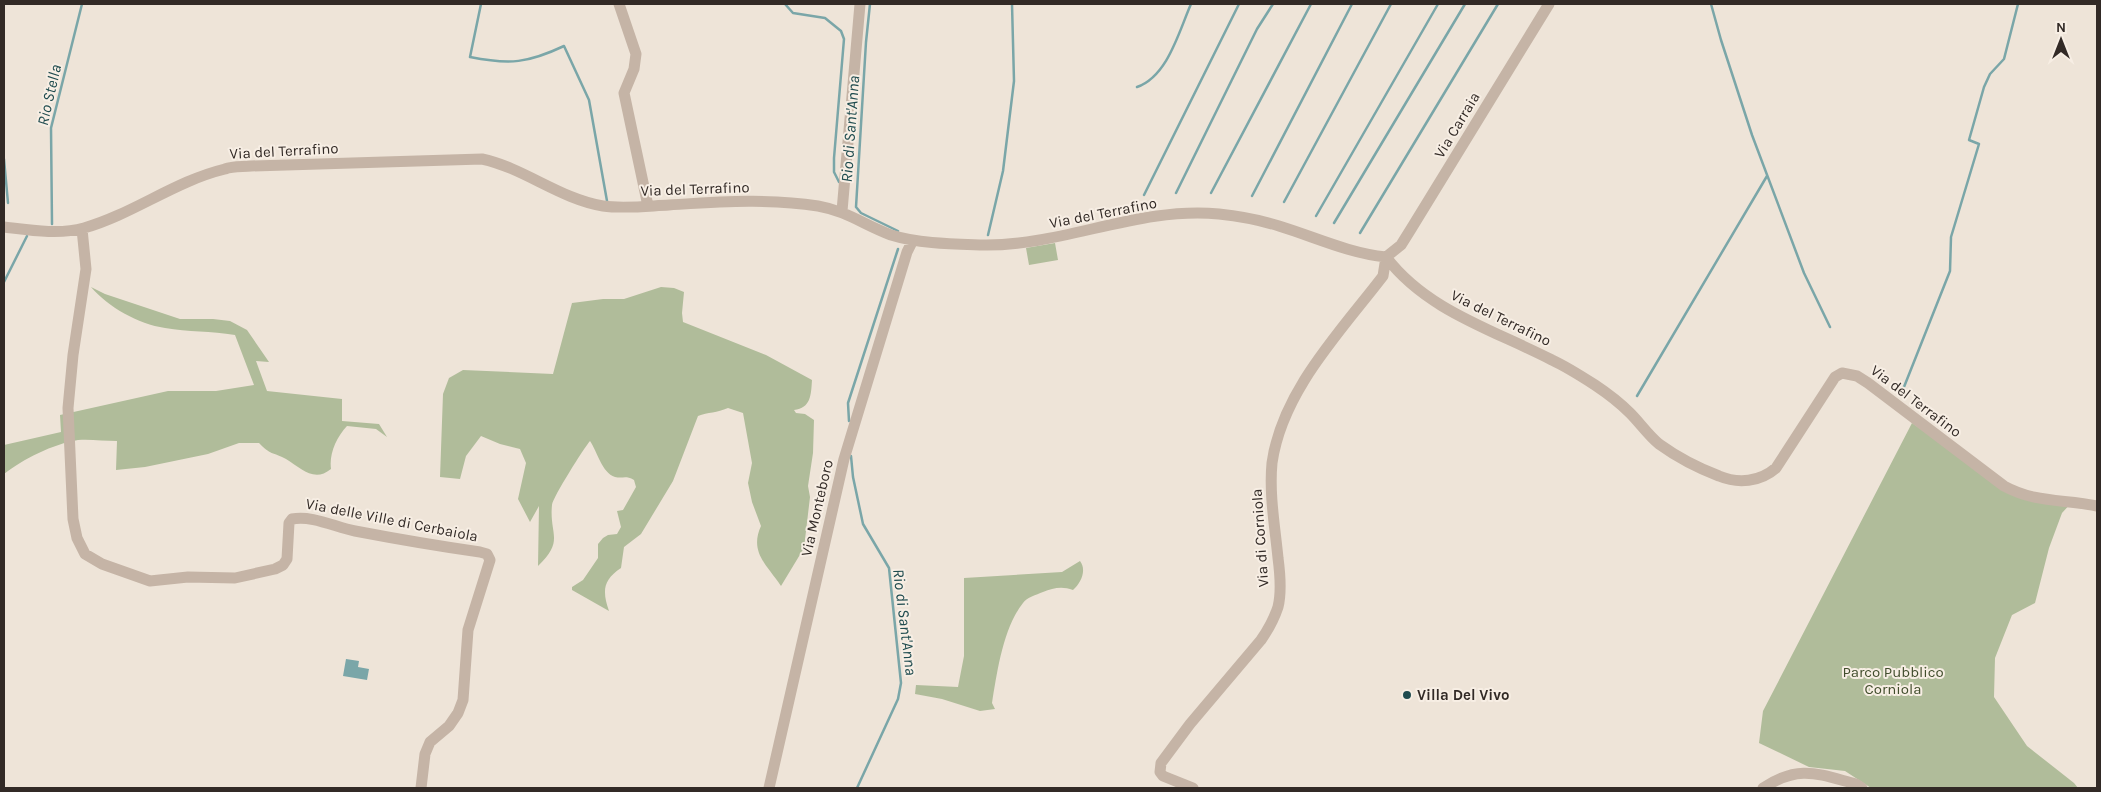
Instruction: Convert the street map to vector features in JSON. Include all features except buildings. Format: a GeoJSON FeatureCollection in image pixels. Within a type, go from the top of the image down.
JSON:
{"type":"FeatureCollection","features":[{"type":"Feature","properties":{"kind":"street"},"geometry":{"type":"LineString","coordinates":[[620,4],[636,54],[634,69],[624,93],[648,206]]}},
{"type":"Feature","properties":{"kind":"street"},"geometry":{"type":"LineString","coordinates":[[842,211],[860,4]]}},
{"type":"Feature","properties":{"kind":"street","name":"Via Carraia"},"geometry":{"type":"LineString","coordinates":[[1386,258],[1401,245],[1549,4]]}},
{"type":"Feature","properties":{"kind":"street","name":"Via del Terrafino"},"geometry":{"type":"LineString","coordinates":[[4,227],[30,230],[82,229],[122,214],[203,176],[226,168],[482,159],[501,163],[546,187],[593,204],[605,206],[648,206],[786,202],[842,211],[881,231],[913,240],[1009,245],[1072,234],[1133,220],[1177,215],[1218,214],[1278,225],[1338,247],[1366,255],[1386,258],[1399,274],[1422,293],[1455,314],[1553,360],[1596,386],[1629,411],[1658,443],[1686,461],[1720,476],[1736,481],[1766,476],[1776,468],[1835,377],[1842,372],[1857,376],[1868,383],[2004,486],[2020,495],[2041,500],[2074,501],[2097,506]]}},
{"type":"Feature","properties":{"kind":"street","name":"Via delle Ville di Cerbaiola"},"geometry":{"type":"LineString","coordinates":[[82,229],[86,269],[73,355],[68,408],[69,470],[73,520],[84,554],[102,564],[150,580],[188,577],[235,578],[275,569],[283,565],[287,558],[289,523],[292,519],[302,517],[354,531],[434,546],[480,552],[486,554],[490,560],[468,630],[463,700],[458,713],[449,726],[430,742],[425,754],[420,788]]}},
{"type":"Feature","properties":{"kind":"street","name":"Via Monteboro"},"geometry":{"type":"LineString","coordinates":[[769,788],[844,459],[907,252],[913,240]]}},
{"type":"Feature","properties":{"kind":"street","name":"Via di Corniola"},"geometry":{"type":"LineString","coordinates":[[1193,788],[1164,776],[1160,772],[1160,764],[1185,730],[1261,640],[1278,605],[1280,581],[1271,476],[1280,431],[1301,384],[1383,276],[1386,258]]}},
{"type":"Feature","properties":{"kind":"street"},"geometry":{"type":"LineString","coordinates":[[1763,788],[1790,775],[1808,772],[1856,784],[1862,788]]}},
{"type":"Feature","properties":{"kind":"green space"},"geometry":{"type":"Polygon","coordinates":[[[1055,243],[1058,260],[1029,265],[1026,248],[1055,243]]]}},
{"type":"Feature","properties":{"kind":"green space"},"geometry":{"type":"Polygon","coordinates":[[[91,287],[105,294],[180,319],[230,321],[247,330],[269,362],[256,361],[267,391],[342,399],[342,421],[379,424],[387,437],[376,429],[347,426],[334,446],[331,469],[319,475],[302,470],[259,443],[239,443],[208,454],[145,467],[116,470],[117,441],[87,440],[68,442],[49,449],[20,463],[4,474],[4,445],[61,432],[60,415],[168,391],[216,391],[254,385],[235,335],[174,329],[144,323],[115,308],[91,287]]]}},
{"type":"Feature","properties":{"kind":"green space"},"geometry":{"type":"Polygon","coordinates":[[[661,287],[674,288],[684,292],[683,322],[766,355],[812,380],[807,404],[800,409],[794,410],[796,413],[805,414],[814,420],[813,453],[808,486],[810,497],[804,548],[781,586],[765,565],[758,551],[757,543],[761,526],[752,502],[748,483],[752,463],[743,413],[728,408],[698,416],[673,481],[641,534],[624,547],[621,568],[607,582],[605,598],[609,611],[572,590],[572,587],[583,580],[598,558],[598,544],[603,538],[608,535],[617,534],[621,527],[617,511],[623,510],[636,487],[634,480],[610,475],[590,441],[554,500],[552,515],[554,543],[551,550],[538,566],[539,506],[530,522],[518,499],[526,463],[520,449],[500,444],[481,436],[466,456],[460,479],[440,477],[443,394],[449,378],[463,370],[553,374],[572,303],[603,299],[624,299],[661,287]]]}},
{"type":"Feature","properties":{"kind":"green space","name":"Parco Pubblico Corniola"},"geometry":{"type":"Polygon","coordinates":[[[1912,423],[2004,486],[2073,501],[2062,513],[2049,548],[2035,603],[2012,615],[1995,658],[1994,697],[2027,746],[2078,788],[1871,788],[1845,771],[1809,767],[1759,743],[1763,711],[1912,423]]]}},
{"type":"Feature","properties":{"kind":"green space"},"geometry":{"type":"Polygon","coordinates":[[[1080,561],[1083,572],[1073,590],[1065,588],[1050,589],[1035,595],[1025,601],[1016,613],[1010,625],[999,665],[992,703],[995,709],[980,711],[942,699],[915,694],[916,685],[958,687],[964,656],[964,578],[1062,572],[1080,561]]]}},
{"type":"Feature","properties":{"kind":"water"},"geometry":{"type":"Polygon","coordinates":[[[346,659],[359,661],[358,667],[369,669],[367,680],[343,676],[346,659]]]}},
{"type":"Feature","properties":{"kind":"waterway","name":"Rio Stella"},"geometry":{"type":"LineString","coordinates":[[52,224],[51,128],[82,4]]}},
{"type":"Feature","properties":{"kind":"waterway"},"geometry":{"type":"LineString","coordinates":[[481,4],[470,57],[496,61],[518,61],[540,56],[564,46],[589,100],[607,201]]}},
{"type":"Feature","properties":{"kind":"waterway"},"geometry":{"type":"LineString","coordinates":[[785,4],[793,13],[825,18],[841,31],[844,39],[834,158],[834,172],[839,182]]}},
{"type":"Feature","properties":{"kind":"waterway","name":"Rio di Sant'Anna"},"geometry":{"type":"LineString","coordinates":[[870,4],[856,207],[861,213],[898,231]]}},
{"type":"Feature","properties":{"kind":"waterway"},"geometry":{"type":"LineString","coordinates":[[988,235],[1003,171],[1014,81],[1012,4]]}},
{"type":"Feature","properties":{"kind":"waterway"},"geometry":{"type":"LineString","coordinates":[[1137,87],[1148,81],[1165,63],[1191,4]]}},
{"type":"Feature","properties":{"kind":"waterway"},"geometry":{"type":"LineString","coordinates":[[1144,195],[1239,4]]}},
{"type":"Feature","properties":{"kind":"waterway"},"geometry":{"type":"LineString","coordinates":[[1176,193],[1257,29],[1273,4]]}},
{"type":"Feature","properties":{"kind":"waterway"},"geometry":{"type":"LineString","coordinates":[[1211,193],[1311,4]]}},
{"type":"Feature","properties":{"kind":"waterway"},"geometry":{"type":"LineString","coordinates":[[1252,196],[1352,4]]}},
{"type":"Feature","properties":{"kind":"waterway"},"geometry":{"type":"LineString","coordinates":[[1284,202],[1391,4]]}},
{"type":"Feature","properties":{"kind":"waterway"},"geometry":{"type":"LineString","coordinates":[[1316,216],[1438,4]]}},
{"type":"Feature","properties":{"kind":"waterway"},"geometry":{"type":"LineString","coordinates":[[1334,223],[1465,4]]}},
{"type":"Feature","properties":{"kind":"waterway"},"geometry":{"type":"LineString","coordinates":[[1360,233],[1498,4]]}},
{"type":"Feature","properties":{"kind":"waterway"},"geometry":{"type":"LineString","coordinates":[[1711,4],[1752,135],[1804,273],[1830,327]]}},
{"type":"Feature","properties":{"kind":"waterway"},"geometry":{"type":"LineString","coordinates":[[1902,392],[1950,271],[1951,237],[1979,144],[1969,140],[1984,87],[1990,74],[2004,59],[2018,4]]}},
{"type":"Feature","properties":{"kind":"waterway"},"geometry":{"type":"LineString","coordinates":[[4,159],[8,203]]}},
{"type":"Feature","properties":{"kind":"waterway"},"geometry":{"type":"LineString","coordinates":[[1637,396],[1767,176]]}},
{"type":"Feature","properties":{"kind":"waterway","name":"Rio Stella"},"geometry":{"type":"LineString","coordinates":[[4,282],[27,236]]}},
{"type":"Feature","properties":{"kind":"waterway","name":"Rio di Sant'Anna"},"geometry":{"type":"LineString","coordinates":[[849,421],[848,403],[898,249]]}},
{"type":"Feature","properties":{"kind":"waterway","name":"Rio di Sant'Anna"},"geometry":{"type":"LineString","coordinates":[[851,456],[853,477],[863,524],[889,568],[901,683],[898,699],[857,788]]}},
{"type":"Feature","properties":{"kind":"place","name":"Villa Del Vivo"},"geometry":{"type":"Point","coordinates":[1407,695]}}]}
